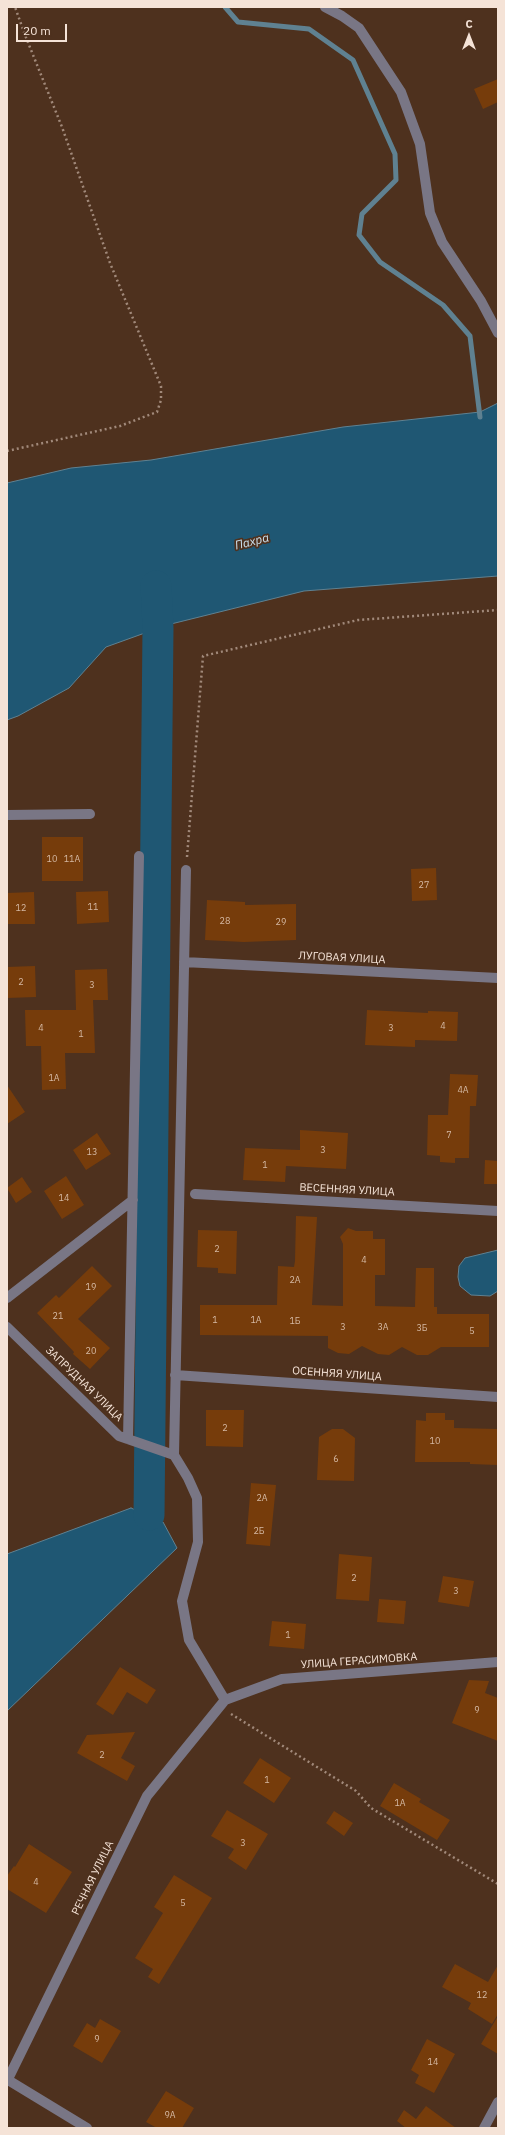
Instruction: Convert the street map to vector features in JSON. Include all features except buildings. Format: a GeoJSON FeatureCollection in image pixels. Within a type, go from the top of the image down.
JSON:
{"type":"FeatureCollection","features":[{"type":"Feature","properties":{"kind":"street"},"geometry":{"type":"LineString","coordinates":[[325,7],[342,16],[359,28],[401,92],[420,144],[430,213],[442,242],[481,300],[498,333]]}},
{"type":"Feature","properties":{"kind":"street"},"geometry":{"type":"LineString","coordinates":[[7,815],[90,814]]}},
{"type":"Feature","properties":{"kind":"street"},"geometry":{"type":"LineString","coordinates":[[128,1439],[139,856]]}},
{"type":"Feature","properties":{"kind":"street"},"geometry":{"type":"LineString","coordinates":[[186,870],[174,1455],[188,1478],[197,1498],[198,1542],[182,1601],[189,1640],[222,1703]]}},
{"type":"Feature","properties":{"kind":"street","name":"ЛУГОВАЯ УЛИЦА"},"geometry":{"type":"LineString","coordinates":[[184,962],[498,978]]}},
{"type":"Feature","properties":{"kind":"street","name":"ВЕСЕННЯЯ УЛИЦА"},"geometry":{"type":"LineString","coordinates":[[195,1194],[498,1211]]}},
{"type":"Feature","properties":{"kind":"street"},"geometry":{"type":"LineString","coordinates":[[7,1298],[132,1200]]}},
{"type":"Feature","properties":{"kind":"street","name":"ЗАПРУДНАЯ УЛИЦА"},"geometry":{"type":"LineString","coordinates":[[7,1327],[119,1436],[174,1455]]}},
{"type":"Feature","properties":{"kind":"street","name":"ОСЕННЯЯ УЛИЦА"},"geometry":{"type":"LineString","coordinates":[[175,1375],[498,1397]]}},
{"type":"Feature","properties":{"kind":"street","name":"УЛИЦА ГЕРАСИМОВКА"},"geometry":{"type":"LineString","coordinates":[[222,1703],[282,1679],[498,1662]]}},
{"type":"Feature","properties":{"kind":"street","name":"РЕЧНАЯ УЛИЦА"},"geometry":{"type":"LineString","coordinates":[[7,2081],[147,1796],[222,1703]]}},
{"type":"Feature","properties":{"kind":"street"},"geometry":{"type":"LineString","coordinates":[[7,2081],[87,2128]]}},
{"type":"Feature","properties":{"kind":"street"},"geometry":{"type":"LineString","coordinates":[[484,2128],[498,2102]]}},
{"type":"Feature","properties":{"kind":"path"},"geometry":{"type":"LineString","coordinates":[[7,451],[120,426],[157,412],[161,400],[161,386],[110,264],[62,127],[24,35],[16,7]]}},
{"type":"Feature","properties":{"kind":"path"},"geometry":{"type":"LineString","coordinates":[[186,870],[203,656],[358,620],[498,610]]}},
{"type":"Feature","properties":{"kind":"path"},"geometry":{"type":"LineString","coordinates":[[222,1703],[356,1791],[371,1808],[498,1884]]}},
{"type":"Feature","properties":{"kind":"water","name":"Пахра"},"geometry":{"type":"Polygon","coordinates":[[[498,403],[498,576],[304,591],[167,625],[106,647],[69,688],[18,716],[7,720],[7,483],[71,468],[151,460],[343,427],[480,412],[498,403]]]}},
{"type":"Feature","properties":{"kind":"water"},"geometry":{"type":"Polygon","coordinates":[[[498,1250],[498,1291],[490,1296],[471,1295],[460,1286],[458,1277],[459,1266],[465,1258],[498,1250]]]}},
{"type":"Feature","properties":{"kind":"water"},"geometry":{"type":"Polygon","coordinates":[[[131,1508],[163,1522],[177,1548],[7,1711],[7,1554],[131,1508]]]}},
{"type":"Feature","properties":{"kind":"waterway"},"geometry":{"type":"LineString","coordinates":[[225,7],[238,22],[309,29],[353,60],[395,154],[396,180],[362,214],[359,235],[380,262],[443,305],[470,336],[480,417]]}},
{"type":"Feature","properties":{"kind":"waterway"},"geometry":{"type":"LineString","coordinates":[[149,1515],[158,628],[156,586]]}}]}
